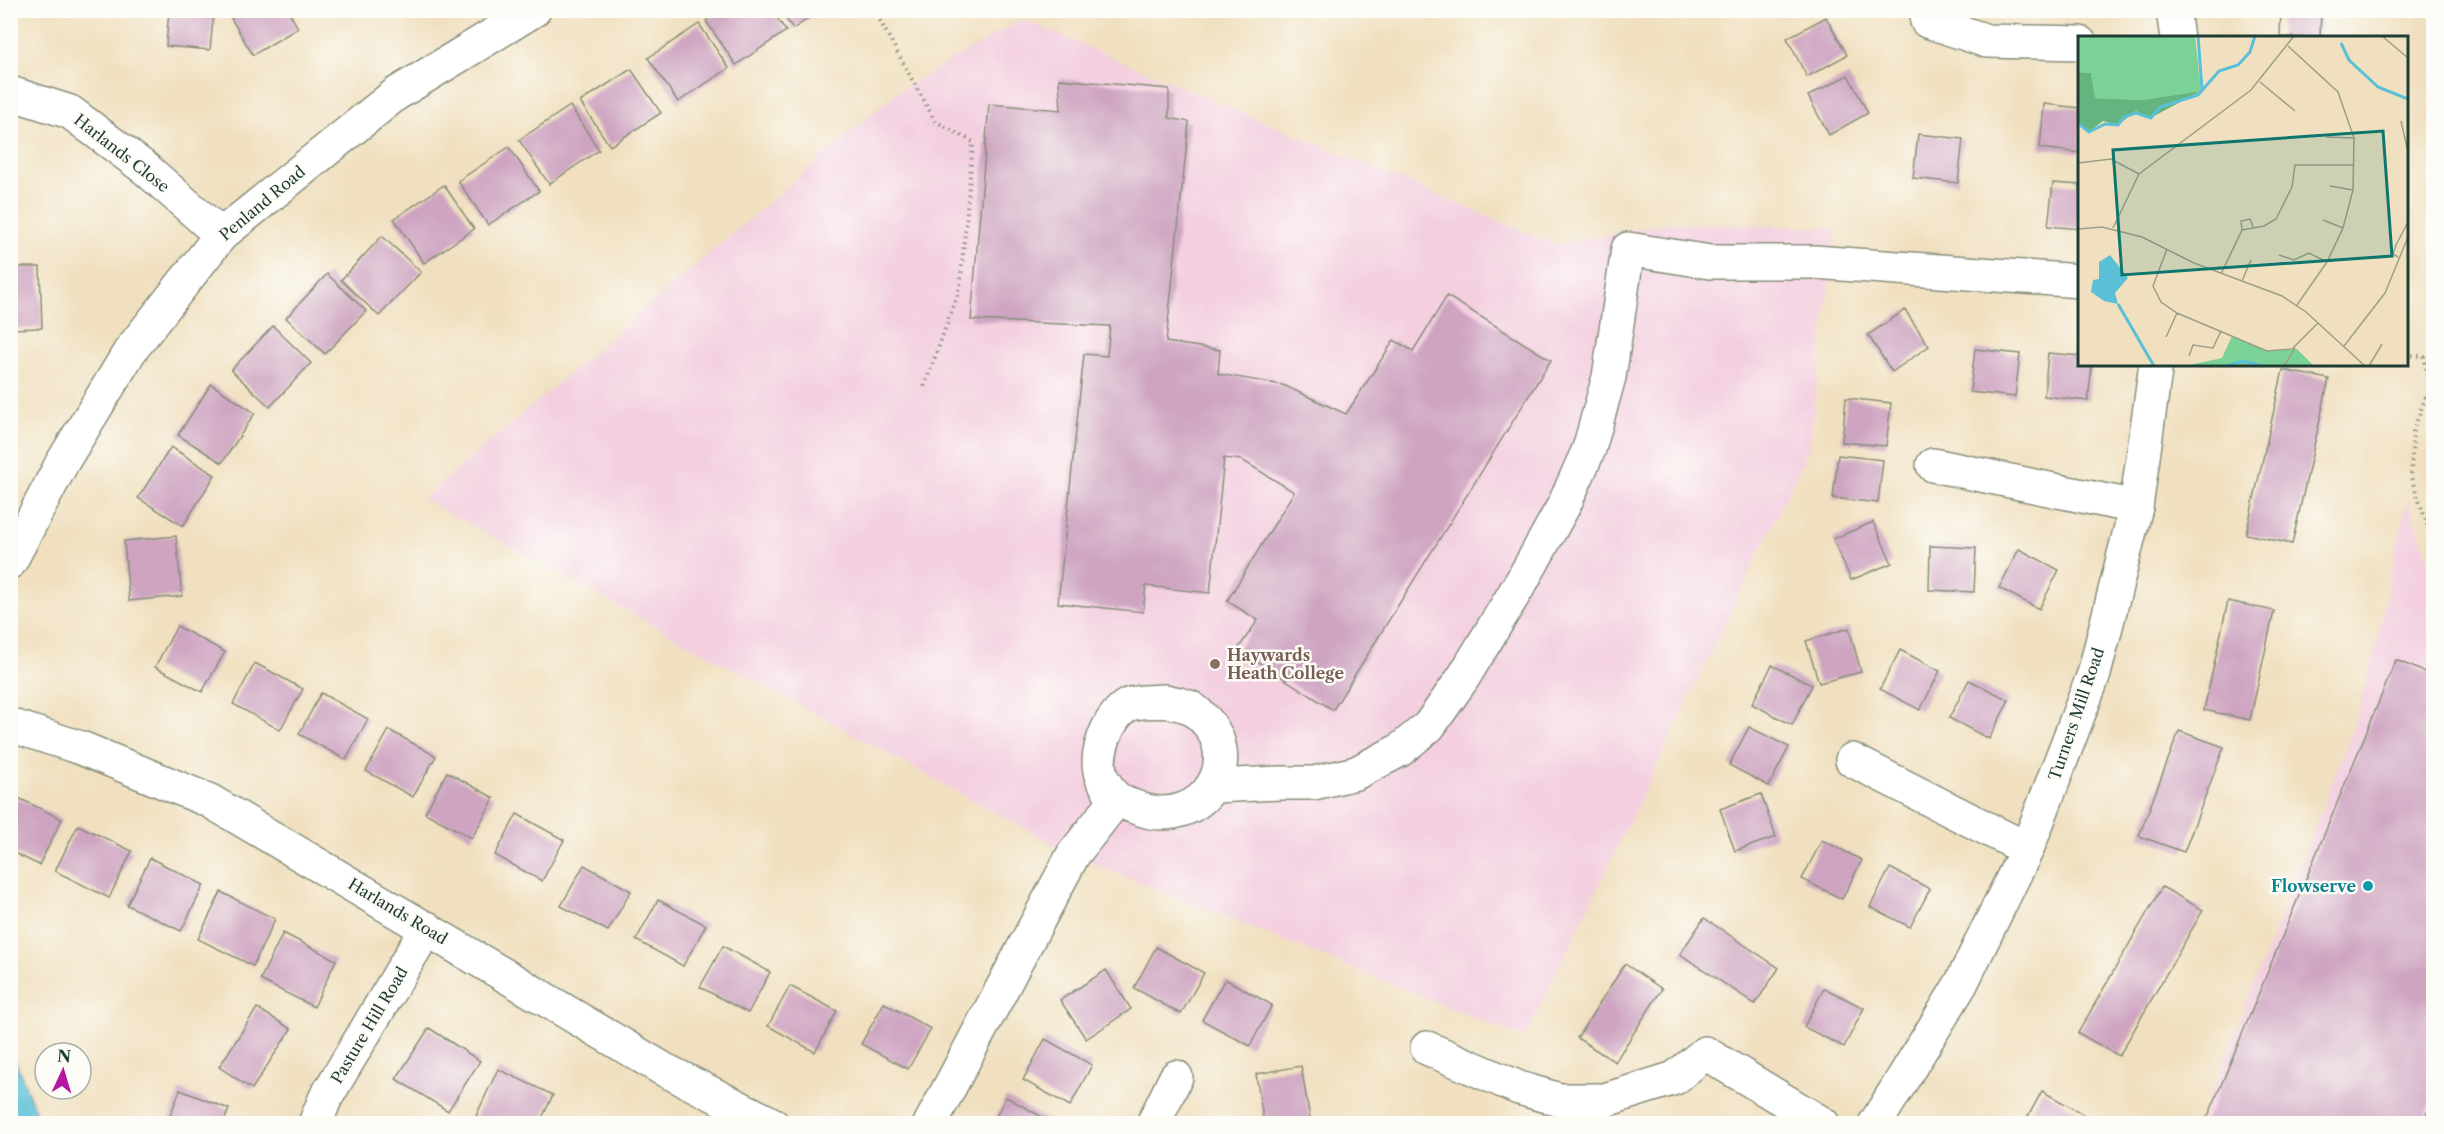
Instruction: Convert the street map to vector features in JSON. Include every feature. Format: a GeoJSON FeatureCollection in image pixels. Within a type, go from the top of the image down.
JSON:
{"type":"FeatureCollection","features":[{"type":"Feature","properties":{"kind":"street","name":"Penland Road"},"geometry":{"type":"LineString","coordinates":[[10,562],[62,463],[130,351],[221,235],[396,94],[534,10]]}},
{"type":"Feature","properties":{"kind":"street"},"geometry":{"type":"LineString","coordinates":[[2173,10],[2177,36]]}},
{"type":"Feature","properties":{"kind":"street"},"geometry":{"type":"LineString","coordinates":[[1927,21],[1987,41],[2078,43]]}},
{"type":"Feature","properties":{"kind":"street","name":"Harlands Close"},"geometry":{"type":"LineString","coordinates":[[10,93],[70,112],[146,169],[221,235]]}},
{"type":"Feature","properties":{"kind":"street"},"geometry":{"type":"LineString","coordinates":[[1215,786],[1314,783],[1356,773],[1400,750],[1429,726],[1463,678],[1523,579],[1564,505],[1589,449],[1610,377],[1628,249],[1710,262],[1814,262],[2078,281]]}},
{"type":"Feature","properties":{"kind":"street","name":"Turners Mill Road"},"geometry":{"type":"LineString","coordinates":[[1875,1124],[1960,984],[2027,849],[2094,674],[2136,507],[2156,366]]}},
{"type":"Feature","properties":{"kind":"street"},"geometry":{"type":"LineString","coordinates":[[1933,465],[2136,507]]}},
{"type":"Feature","properties":{"kind":"street"},"geometry":{"type":"LineString","coordinates":[[1165,701],[1190,707],[1216,732],[1221,762],[1215,786],[1197,802],[1175,812],[1146,812],[1116,800],[1101,777],[1100,751],[1110,723],[1129,705],[1165,701]]}},
{"type":"Feature","properties":{"kind":"street","name":"Harlands Road"},"geometry":{"type":"LineString","coordinates":[[10,725],[81,748],[210,801],[663,1069],[772,1124]]}},
{"type":"Feature","properties":{"kind":"street"},"geometry":{"type":"LineString","coordinates":[[1852,760],[2027,849]]}},
{"type":"Feature","properties":{"kind":"street"},"geometry":{"type":"LineString","coordinates":[[930,1124],[1073,855],[1116,800]]}},
{"type":"Feature","properties":{"kind":"street","name":"Pasture Hill Road"},"geometry":{"type":"LineString","coordinates":[[315,1124],[325,1099],[427,928]]}},
{"type":"Feature","properties":{"kind":"street"},"geometry":{"type":"LineString","coordinates":[[1427,1048],[1519,1088],[1560,1100],[1605,1100],[1675,1078],[1706,1053],[1823,1124]]}},
{"type":"Feature","properties":{"kind":"street"},"geometry":{"type":"LineString","coordinates":[[1153,1124],[1176,1077]]}},
{"type":"Feature","properties":{"kind":"path"},"geometry":{"type":"LineString","coordinates":[[874,10],[935,121],[973,142],[960,288],[924,387]]}},
{"type":"Feature","properties":{"kind":"path"},"geometry":{"type":"LineString","coordinates":[[2408,355],[2424,356],[2429,389],[2413,430],[2411,477],[2433,545]]}},
{"type":"Feature","properties":{"kind":"shaded area","name":"Haywards Heath College"},"geometry":{"type":"Polygon","coordinates":[[[1022,19],[1555,245],[1669,223],[1836,228],[1809,449],[1525,1038],[1073,855],[423,499],[899,91],[1022,19]]]}},
{"type":"Feature","properties":{"kind":"shaded area","name":"Flowserve"},"geometry":{"type":"Polygon","coordinates":[[[2407,499],[2434,573],[2433,1123],[2198,1124],[2353,729],[2375,649],[2407,499]]]}},
{"type":"Feature","properties":{"kind":"water"},"geometry":{"type":"Polygon","coordinates":[[[10,1055],[14,1058],[40,1123],[11,1123],[10,1055]]]}},
{"type":"Feature","properties":{"kind":"building"},"geometry":{"type":"Polygon","coordinates":[[[169,10],[214,10],[210,50],[166,46],[169,10]]]}},
{"type":"Feature","properties":{"kind":"building"},"geometry":{"type":"Polygon","coordinates":[[[226,10],[288,10],[298,28],[253,55],[226,10]]]}},
{"type":"Feature","properties":{"kind":"building"},"geometry":{"type":"Polygon","coordinates":[[[721,10],[772,10],[786,31],[736,65],[706,21],[721,10]]]}},
{"type":"Feature","properties":{"kind":"building"},"geometry":{"type":"Polygon","coordinates":[[[780,10],[820,10],[793,29],[780,10]]]}},
{"type":"Feature","properties":{"kind":"building"},"geometry":{"type":"Polygon","coordinates":[[[2281,10],[2321,10],[2320,36],[2280,36],[2281,10]]]}},
{"type":"Feature","properties":{"kind":"building"},"geometry":{"type":"Polygon","coordinates":[[[1826,17],[1847,55],[1807,77],[1787,38],[1826,17]]]}},
{"type":"Feature","properties":{"kind":"building"},"geometry":{"type":"Polygon","coordinates":[[[699,24],[729,68],[678,102],[648,58],[699,24]]]}},
{"type":"Feature","properties":{"kind":"building"},"geometry":{"type":"Polygon","coordinates":[[[631,69],[661,113],[610,146],[580,102],[631,69]]]}},
{"type":"Feature","properties":{"kind":"building"},"geometry":{"type":"Polygon","coordinates":[[[1848,75],[1868,113],[1829,135],[1808,96],[1848,75]]]}},
{"type":"Feature","properties":{"kind":"building"},"geometry":{"type":"Polygon","coordinates":[[[1059,79],[1169,89],[1169,118],[1189,122],[1166,342],[1220,350],[1218,374],[1283,385],[1346,414],[1394,340],[1413,351],[1447,296],[1551,360],[1333,710],[1238,649],[1258,620],[1227,601],[1294,492],[1242,460],[1224,458],[1210,593],[1146,586],[1143,612],[1058,603],[1084,354],[1107,356],[1110,326],[971,320],[989,104],[1061,110],[1059,79]]]}},
{"type":"Feature","properties":{"kind":"building"},"geometry":{"type":"Polygon","coordinates":[[[2044,104],[2078,108],[2078,153],[2040,148],[2044,104]]]}},
{"type":"Feature","properties":{"kind":"building"},"geometry":{"type":"Polygon","coordinates":[[[570,106],[599,150],[549,184],[519,140],[570,106]]]}},
{"type":"Feature","properties":{"kind":"building"},"geometry":{"type":"Polygon","coordinates":[[[1918,134],[1963,139],[1958,183],[1913,178],[1918,134]]]}},
{"type":"Feature","properties":{"kind":"building"},"geometry":{"type":"Polygon","coordinates":[[[509,147],[539,191],[488,225],[458,181],[509,147]]]}},
{"type":"Feature","properties":{"kind":"building"},"geometry":{"type":"Polygon","coordinates":[[[2053,183],[2078,185],[2078,229],[2048,226],[2053,183]]]}},
{"type":"Feature","properties":{"kind":"building"},"geometry":{"type":"Polygon","coordinates":[[[444,185],[474,229],[424,263],[394,219],[444,185]]]}},
{"type":"Feature","properties":{"kind":"building"},"geometry":{"type":"Polygon","coordinates":[[[382,236],[421,272],[379,316],[341,280],[382,236]]]}},
{"type":"Feature","properties":{"kind":"building"},"geometry":{"type":"Polygon","coordinates":[[[10,267],[40,267],[42,328],[10,329],[10,267]]]}},
{"type":"Feature","properties":{"kind":"building"},"geometry":{"type":"Polygon","coordinates":[[[327,274],[366,311],[325,354],[286,318],[327,274]]]}},
{"type":"Feature","properties":{"kind":"building"},"geometry":{"type":"Polygon","coordinates":[[[1905,310],[1929,346],[1892,372],[1868,335],[1905,310]]]}},
{"type":"Feature","properties":{"kind":"building"},"geometry":{"type":"Polygon","coordinates":[[[273,326],[311,363],[270,407],[231,370],[273,326]]]}},
{"type":"Feature","properties":{"kind":"building"},"geometry":{"type":"Polygon","coordinates":[[[1975,349],[2020,354],[2015,397],[1970,392],[1975,349]]]}},
{"type":"Feature","properties":{"kind":"building"},"geometry":{"type":"Polygon","coordinates":[[[2048,353],[2078,356],[2078,366],[2092,366],[2088,401],[2044,396],[2048,353]]]}},
{"type":"Feature","properties":{"kind":"building"},"geometry":{"type":"Polygon","coordinates":[[[2283,370],[2329,379],[2292,544],[2246,534],[2283,370]]]}},
{"type":"Feature","properties":{"kind":"building"},"geometry":{"type":"Polygon","coordinates":[[[211,384],[255,413],[222,463],[178,435],[211,384]]]}},
{"type":"Feature","properties":{"kind":"building"},"geometry":{"type":"Polygon","coordinates":[[[1846,398],[1891,403],[1886,446],[1842,442],[1846,398]]]}},
{"type":"Feature","properties":{"kind":"building"},"geometry":{"type":"Polygon","coordinates":[[[171,447],[215,475],[183,526],[138,498],[171,447]]]}},
{"type":"Feature","properties":{"kind":"building"},"geometry":{"type":"Polygon","coordinates":[[[1838,455],[1883,460],[1878,503],[1833,498],[1838,455]]]}},
{"type":"Feature","properties":{"kind":"building"},"geometry":{"type":"Polygon","coordinates":[[[1873,522],[1892,563],[1851,580],[1833,539],[1873,522]]]}},
{"type":"Feature","properties":{"kind":"building"},"geometry":{"type":"Polygon","coordinates":[[[176,536],[182,596],[129,601],[124,541],[176,536]]]}},
{"type":"Feature","properties":{"kind":"building"},"geometry":{"type":"Polygon","coordinates":[[[1930,546],[1976,548],[1974,592],[1929,590],[1930,546]]]}},
{"type":"Feature","properties":{"kind":"building"},"geometry":{"type":"Polygon","coordinates":[[[2019,549],[2059,570],[2039,609],[1999,588],[2019,549]]]}},
{"type":"Feature","properties":{"kind":"building"},"geometry":{"type":"Polygon","coordinates":[[[2228,601],[2274,611],[2250,720],[2204,710],[2228,601]]]}},
{"type":"Feature","properties":{"kind":"building"},"geometry":{"type":"Polygon","coordinates":[[[177,626],[225,652],[202,692],[155,667],[177,626]]]}},
{"type":"Feature","properties":{"kind":"building"},"geometry":{"type":"Polygon","coordinates":[[[1849,628],[1861,672],[1819,683],[1806,641],[1849,628]]]}},
{"type":"Feature","properties":{"kind":"building"},"geometry":{"type":"Polygon","coordinates":[[[1900,650],[1940,671],[1920,710],[1880,689],[1900,650]]]}},
{"type":"Feature","properties":{"kind":"building","name":"Flowserve"},"geometry":{"type":"Polygon","coordinates":[[[2396,660],[2434,676],[2434,1097],[2422,1124],[2203,1124],[2210,1112],[2396,660]]]}},
{"type":"Feature","properties":{"kind":"building"},"geometry":{"type":"Polygon","coordinates":[[[255,663],[303,689],[280,730],[233,704],[255,663]]]}},
{"type":"Feature","properties":{"kind":"building"},"geometry":{"type":"Polygon","coordinates":[[[1772,665],[1812,685],[1792,725],[1752,704],[1772,665]]]}},
{"type":"Feature","properties":{"kind":"building"},"geometry":{"type":"Polygon","coordinates":[[[1969,680],[2009,700],[1989,739],[1949,718],[1969,680]]]}},
{"type":"Feature","properties":{"kind":"building"},"geometry":{"type":"Polygon","coordinates":[[[321,693],[368,719],[346,760],[299,734],[321,693]]]}},
{"type":"Feature","properties":{"kind":"building"},"geometry":{"type":"Polygon","coordinates":[[[1749,727],[1789,747],[1769,786],[1729,765],[1749,727]]]}},
{"type":"Feature","properties":{"kind":"building"},"geometry":{"type":"Polygon","coordinates":[[[389,730],[436,756],[413,797],[366,771],[389,730]]]}},
{"type":"Feature","properties":{"kind":"building"},"geometry":{"type":"Polygon","coordinates":[[[2179,731],[2224,747],[2184,852],[2139,836],[2179,731]]]}},
{"type":"Feature","properties":{"kind":"building"},"geometry":{"type":"Polygon","coordinates":[[[447,772],[494,798],[472,838],[425,813],[447,772]]]}},
{"type":"Feature","properties":{"kind":"building"},"geometry":{"type":"Polygon","coordinates":[[[10,794],[62,819],[39,865],[10,851],[10,794]]]}},
{"type":"Feature","properties":{"kind":"building"},"geometry":{"type":"Polygon","coordinates":[[[1761,794],[1776,837],[1735,851],[1720,809],[1761,794]]]}},
{"type":"Feature","properties":{"kind":"building"},"geometry":{"type":"Polygon","coordinates":[[[517,814],[564,840],[542,881],[495,855],[517,814]]]}},
{"type":"Feature","properties":{"kind":"building"},"geometry":{"type":"Polygon","coordinates":[[[78,825],[132,851],[109,898],[55,871],[78,825]]]}},
{"type":"Feature","properties":{"kind":"building"},"geometry":{"type":"Polygon","coordinates":[[[1822,840],[1862,860],[1842,899],[1802,879],[1822,840]]]}},
{"type":"Feature","properties":{"kind":"building"},"geometry":{"type":"Polygon","coordinates":[[[150,858],[204,885],[181,931],[127,905],[150,858]]]}},
{"type":"Feature","properties":{"kind":"building"},"geometry":{"type":"Polygon","coordinates":[[[584,865],[631,891],[608,931],[561,906],[584,865]]]}},
{"type":"Feature","properties":{"kind":"building"},"geometry":{"type":"Polygon","coordinates":[[[1890,868],[1930,889],[1910,927],[1870,907],[1890,868]]]}},
{"type":"Feature","properties":{"kind":"building"},"geometry":{"type":"Polygon","coordinates":[[[2162,887],[2203,910],[2119,1056],[2078,1033],[2162,887]]]}},
{"type":"Feature","properties":{"kind":"building"},"geometry":{"type":"Polygon","coordinates":[[[221,892],[275,919],[253,966],[198,939],[221,892]]]}},
{"type":"Feature","properties":{"kind":"building"},"geometry":{"type":"Polygon","coordinates":[[[658,900],[706,925],[683,966],[636,940],[658,900]]]}},
{"type":"Feature","properties":{"kind":"building"},"geometry":{"type":"Polygon","coordinates":[[[1704,918],[1779,968],[1755,1004],[1680,954],[1704,918]]]}},
{"type":"Feature","properties":{"kind":"building"},"geometry":{"type":"Polygon","coordinates":[[[283,933],[336,960],[314,1007],[260,980],[283,933]]]}},
{"type":"Feature","properties":{"kind":"building"},"geometry":{"type":"Polygon","coordinates":[[[723,946],[770,972],[748,1013],[700,987],[723,946]]]}},
{"type":"Feature","properties":{"kind":"building"},"geometry":{"type":"Polygon","coordinates":[[[1156,947],[1204,973],[1181,1014],[1134,988],[1156,947]]]}},
{"type":"Feature","properties":{"kind":"building"},"geometry":{"type":"Polygon","coordinates":[[[1625,964],[1662,989],[1615,1062],[1577,1038],[1625,964]]]}},
{"type":"Feature","properties":{"kind":"building"},"geometry":{"type":"Polygon","coordinates":[[[1106,970],[1131,1009],[1086,1039],[1060,1000],[1106,970]]]}},
{"type":"Feature","properties":{"kind":"building"},"geometry":{"type":"Polygon","coordinates":[[[1225,979],[1272,1005],[1250,1046],[1202,1020],[1225,979]]]}},
{"type":"Feature","properties":{"kind":"building"},"geometry":{"type":"Polygon","coordinates":[[[790,986],[837,1011],[815,1052],[768,1026],[790,986]]]}},
{"type":"Feature","properties":{"kind":"building"},"geometry":{"type":"Polygon","coordinates":[[[1824,988],[1864,1008],[1844,1047],[1804,1027],[1824,988]]]}},
{"type":"Feature","properties":{"kind":"building"},"geometry":{"type":"Polygon","coordinates":[[[884,1003],[931,1029],[908,1069],[861,1044],[884,1003]]]}},
{"type":"Feature","properties":{"kind":"building"},"geometry":{"type":"Polygon","coordinates":[[[257,1008],[291,1029],[252,1089],[219,1067],[257,1008]]]}},
{"type":"Feature","properties":{"kind":"building"},"geometry":{"type":"Polygon","coordinates":[[[429,1028],[480,1061],[448,1111],[396,1079],[429,1028]]]}},
{"type":"Feature","properties":{"kind":"building"},"geometry":{"type":"Polygon","coordinates":[[[1045,1039],[1092,1065],[1070,1106],[1023,1080],[1045,1039]]]}},
{"type":"Feature","properties":{"kind":"building"},"geometry":{"type":"Polygon","coordinates":[[[1301,1066],[1310,1119],[1285,1124],[1264,1124],[1256,1074],[1301,1066]]]}},
{"type":"Feature","properties":{"kind":"building"},"geometry":{"type":"Polygon","coordinates":[[[498,1069],[553,1095],[539,1124],[492,1124],[476,1116],[498,1069]]]}},
{"type":"Feature","properties":{"kind":"building"},"geometry":{"type":"Polygon","coordinates":[[[180,1090],[229,1109],[223,1124],[167,1124],[180,1090]]]}},
{"type":"Feature","properties":{"kind":"building"},"geometry":{"type":"Polygon","coordinates":[[[2042,1091],[2083,1114],[2078,1124],[2024,1124],[2042,1091]]]}},
{"type":"Feature","properties":{"kind":"building"},"geometry":{"type":"Polygon","coordinates":[[[1006,1097],[1055,1124],[992,1124],[1006,1097]]]}},
{"type":"Feature","properties":{"kind":"place","name":"Haywards Heath College"},"geometry":{"type":"Point","coordinates":[1215,664]}},
{"type":"Feature","properties":{"kind":"place","name":"Flowserve"},"geometry":{"type":"Point","coordinates":[2368,886]}}]}
